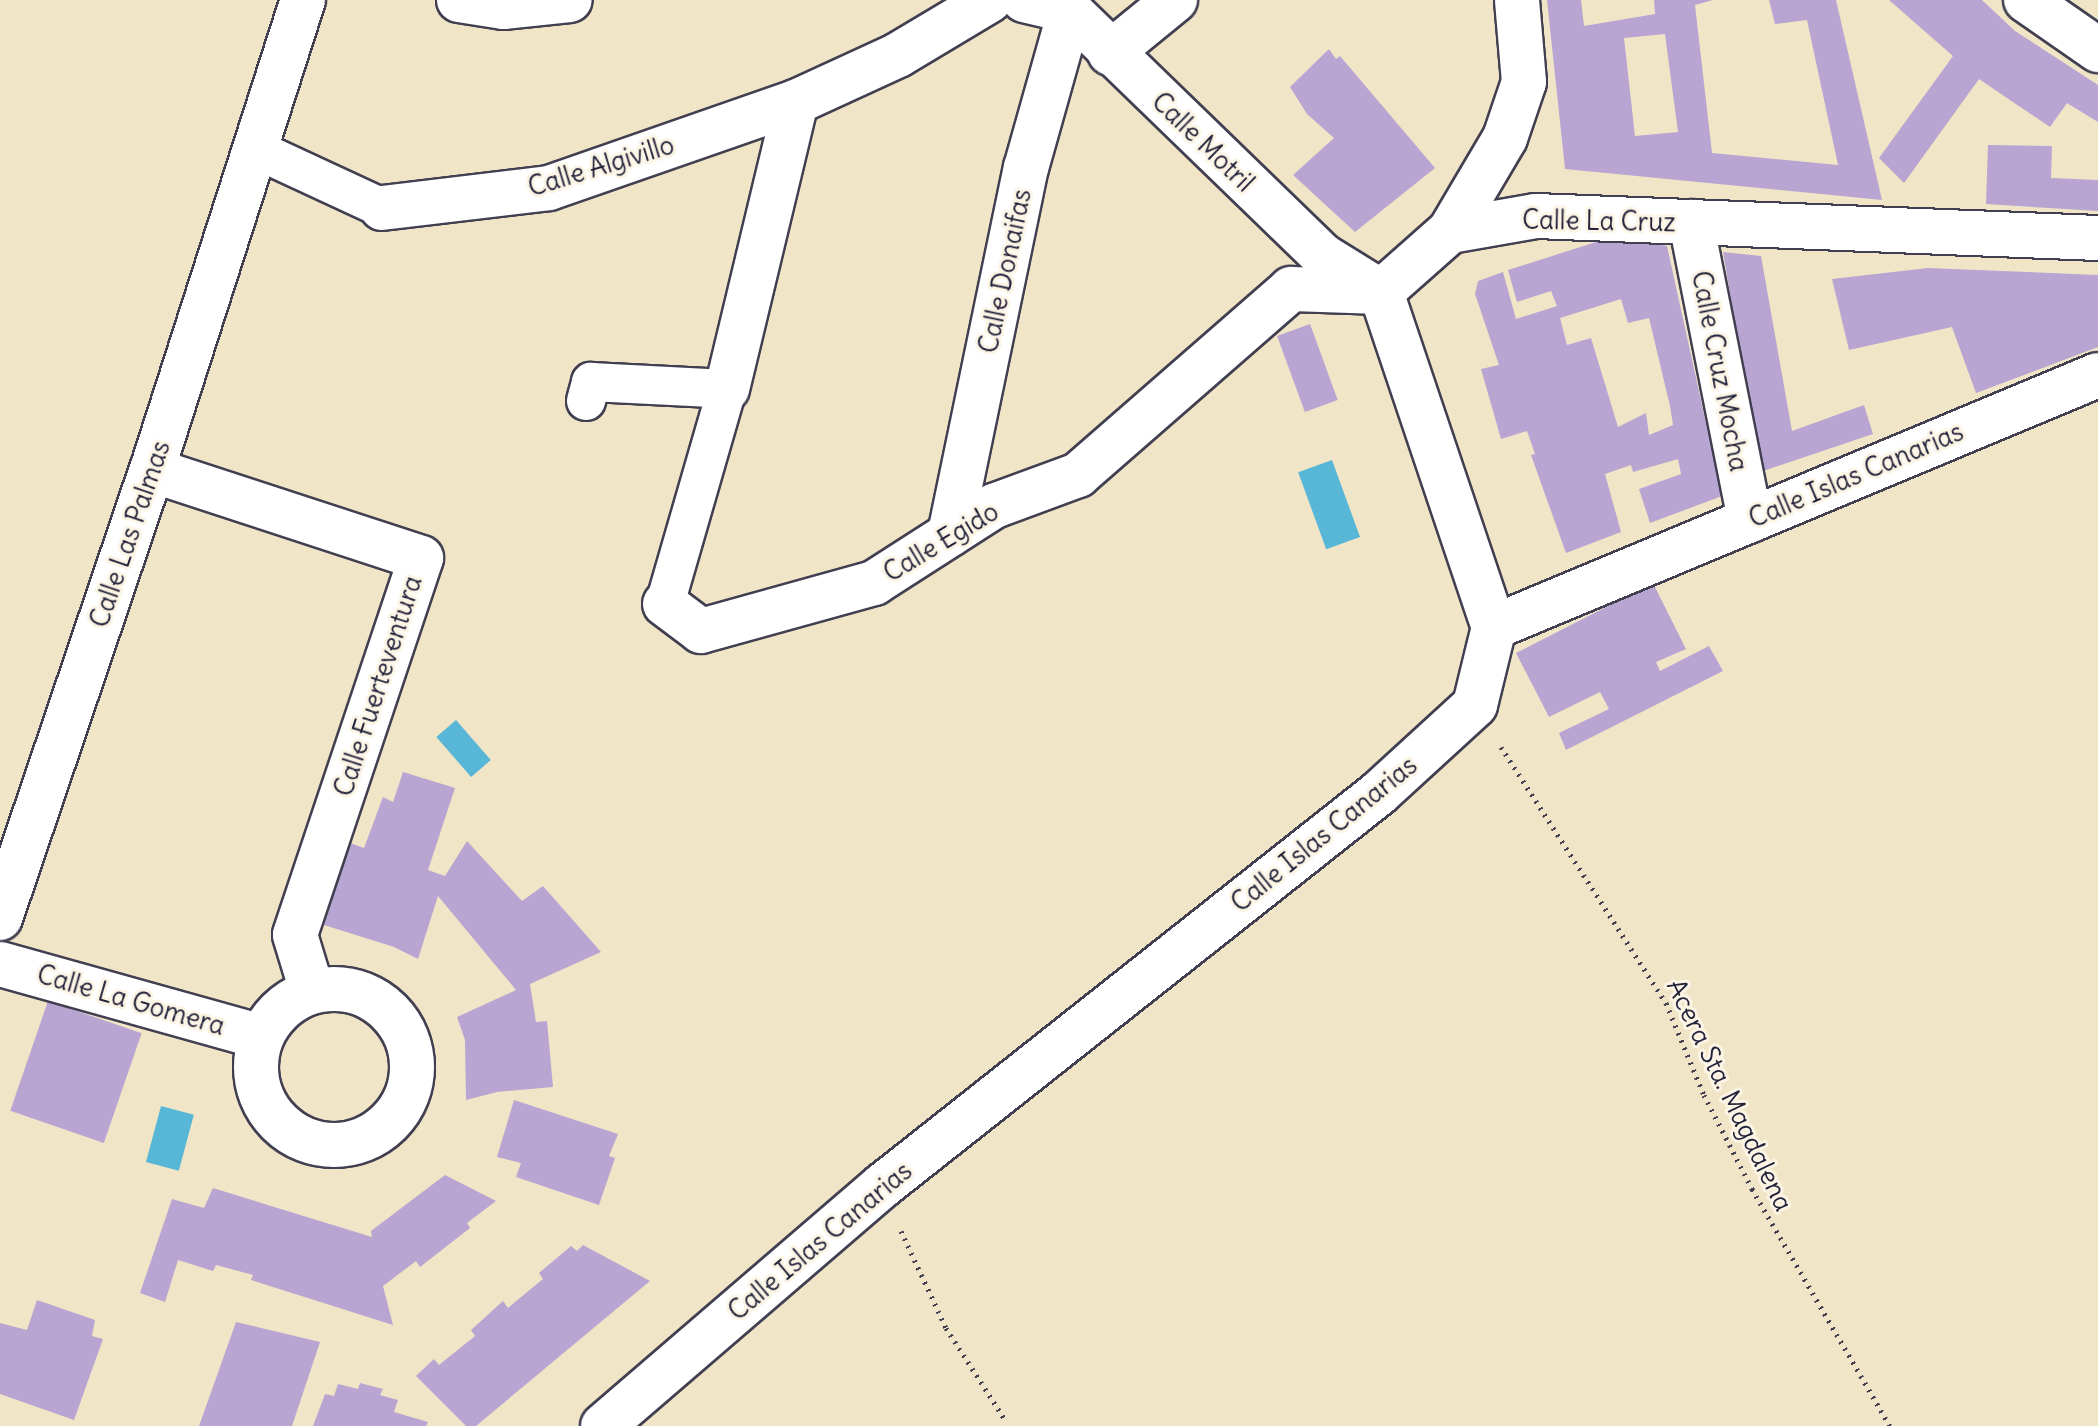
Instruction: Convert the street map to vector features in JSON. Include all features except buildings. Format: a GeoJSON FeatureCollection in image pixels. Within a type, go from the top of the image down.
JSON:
{"type":"FeatureCollection","features":[{"type":"Feature","properties":{"kind":"street"},"geometry":{"type":"LineString","coordinates":[[253,148],[303,0]]}},
{"type":"Feature","properties":{"kind":"street"},"geometry":{"type":"LineString","coordinates":[[459,0],[504,3],[570,0]]}},
{"type":"Feature","properties":{"kind":"street","name":"Calle Algivillo"},"geometry":{"type":"LineString","coordinates":[[253,148],[382,208],[549,188],[796,102],[898,55],[990,0]]}},
{"type":"Feature","properties":{"kind":"street"},"geometry":{"type":"LineString","coordinates":[[1024,0],[1070,11]]}},
{"type":"Feature","properties":{"kind":"street"},"geometry":{"type":"LineString","coordinates":[[1110,53],[1175,0]]}},
{"type":"Feature","properties":{"kind":"street"},"geometry":{"type":"LineString","coordinates":[[1475,705],[1494,627],[1381,292],[1450,231],[1505,138],[1524,82],[1517,0]]}},
{"type":"Feature","properties":{"kind":"street"},"geometry":{"type":"LineString","coordinates":[[2026,0],[2098,50]]}},
{"type":"Feature","properties":{"kind":"street","name":"Calle Motril"},"geometry":{"type":"LineString","coordinates":[[1070,11],[1323,256],[1381,292]]}},
{"type":"Feature","properties":{"kind":"street","name":"Calle Donaifas"},"geometry":{"type":"LineString","coordinates":[[950,534],[1026,168],[1070,11]]}},
{"type":"Feature","properties":{"kind":"street","name":"Calle Egido"},"geometry":{"type":"LineString","coordinates":[[796,102],[727,389],[665,604],[701,631],[874,583],[994,506],[1078,475],[1291,289],[1381,292]]}},
{"type":"Feature","properties":{"kind":"street","name":"Calle Las Palmas"},"geometry":{"type":"LineString","coordinates":[[0,918],[152,470],[253,148]]}},
{"type":"Feature","properties":{"kind":"street","name":"Calle La Cruz"},"geometry":{"type":"LineString","coordinates":[[1450,231],[1536,216],[2098,238]]}},
{"type":"Feature","properties":{"kind":"street","name":"Calle Cruz Mocha"},"geometry":{"type":"LineString","coordinates":[[1691,222],[1750,520]]}},
{"type":"Feature","properties":{"kind":"street","name":"Calle Islas Canarias"},"geometry":{"type":"LineString","coordinates":[[1494,627],[2098,375]]}},
{"type":"Feature","properties":{"kind":"street"},"geometry":{"type":"LineString","coordinates":[[586,401],[591,382],[727,389]]}},
{"type":"Feature","properties":{"kind":"street","name":"Calle Fuerteventura"},"geometry":{"type":"LineString","coordinates":[[152,470],[421,558],[295,935],[312,991]]}},
{"type":"Feature","properties":{"kind":"street","name":"Calle Islas Canarias"},"geometry":{"type":"LineString","coordinates":[[603,1426],[882,1186],[1379,793],[1475,705]]}},
{"type":"Feature","properties":{"kind":"street","name":"Calle La Gomera"},"geometry":{"type":"LineString","coordinates":[[0,964],[261,1037]]}},
{"type":"Feature","properties":{"kind":"street"},"geometry":{"type":"LineString","coordinates":[[339,988],[365,994],[387,1008],[403,1029],[412,1054],[412,1080],[403,1106],[386,1126],[364,1139],[338,1145],[312,1143],[288,1131],[269,1112],[258,1088],[255,1063],[261,1037],[272,1018],[288,1003],[312,991],[339,988]]}},
{"type":"Feature","properties":{"kind":"path","name":"Acera Sta. Magdalena"},"geometry":{"type":"LineString","coordinates":[[1475,705],[1666,1003],[1704,1095],[1752,1189],[1890,1426]]}},
{"type":"Feature","properties":{"kind":"path"},"geometry":{"type":"LineString","coordinates":[[882,1186],[946,1328],[1006,1421]]}},
{"type":"Feature","properties":{"kind":"water"},"geometry":{"type":"Polygon","coordinates":[[[1332,460],[1360,537],[1326,549],[1298,472],[1332,460]]]}},
{"type":"Feature","properties":{"kind":"water"},"geometry":{"type":"Polygon","coordinates":[[[456,720],[491,760],[471,777],[436,737],[456,720]]]}},
{"type":"Feature","properties":{"kind":"water"},"geometry":{"type":"Polygon","coordinates":[[[161,1106],[194,1115],[179,1171],[146,1162],[161,1106]]]}}]}
